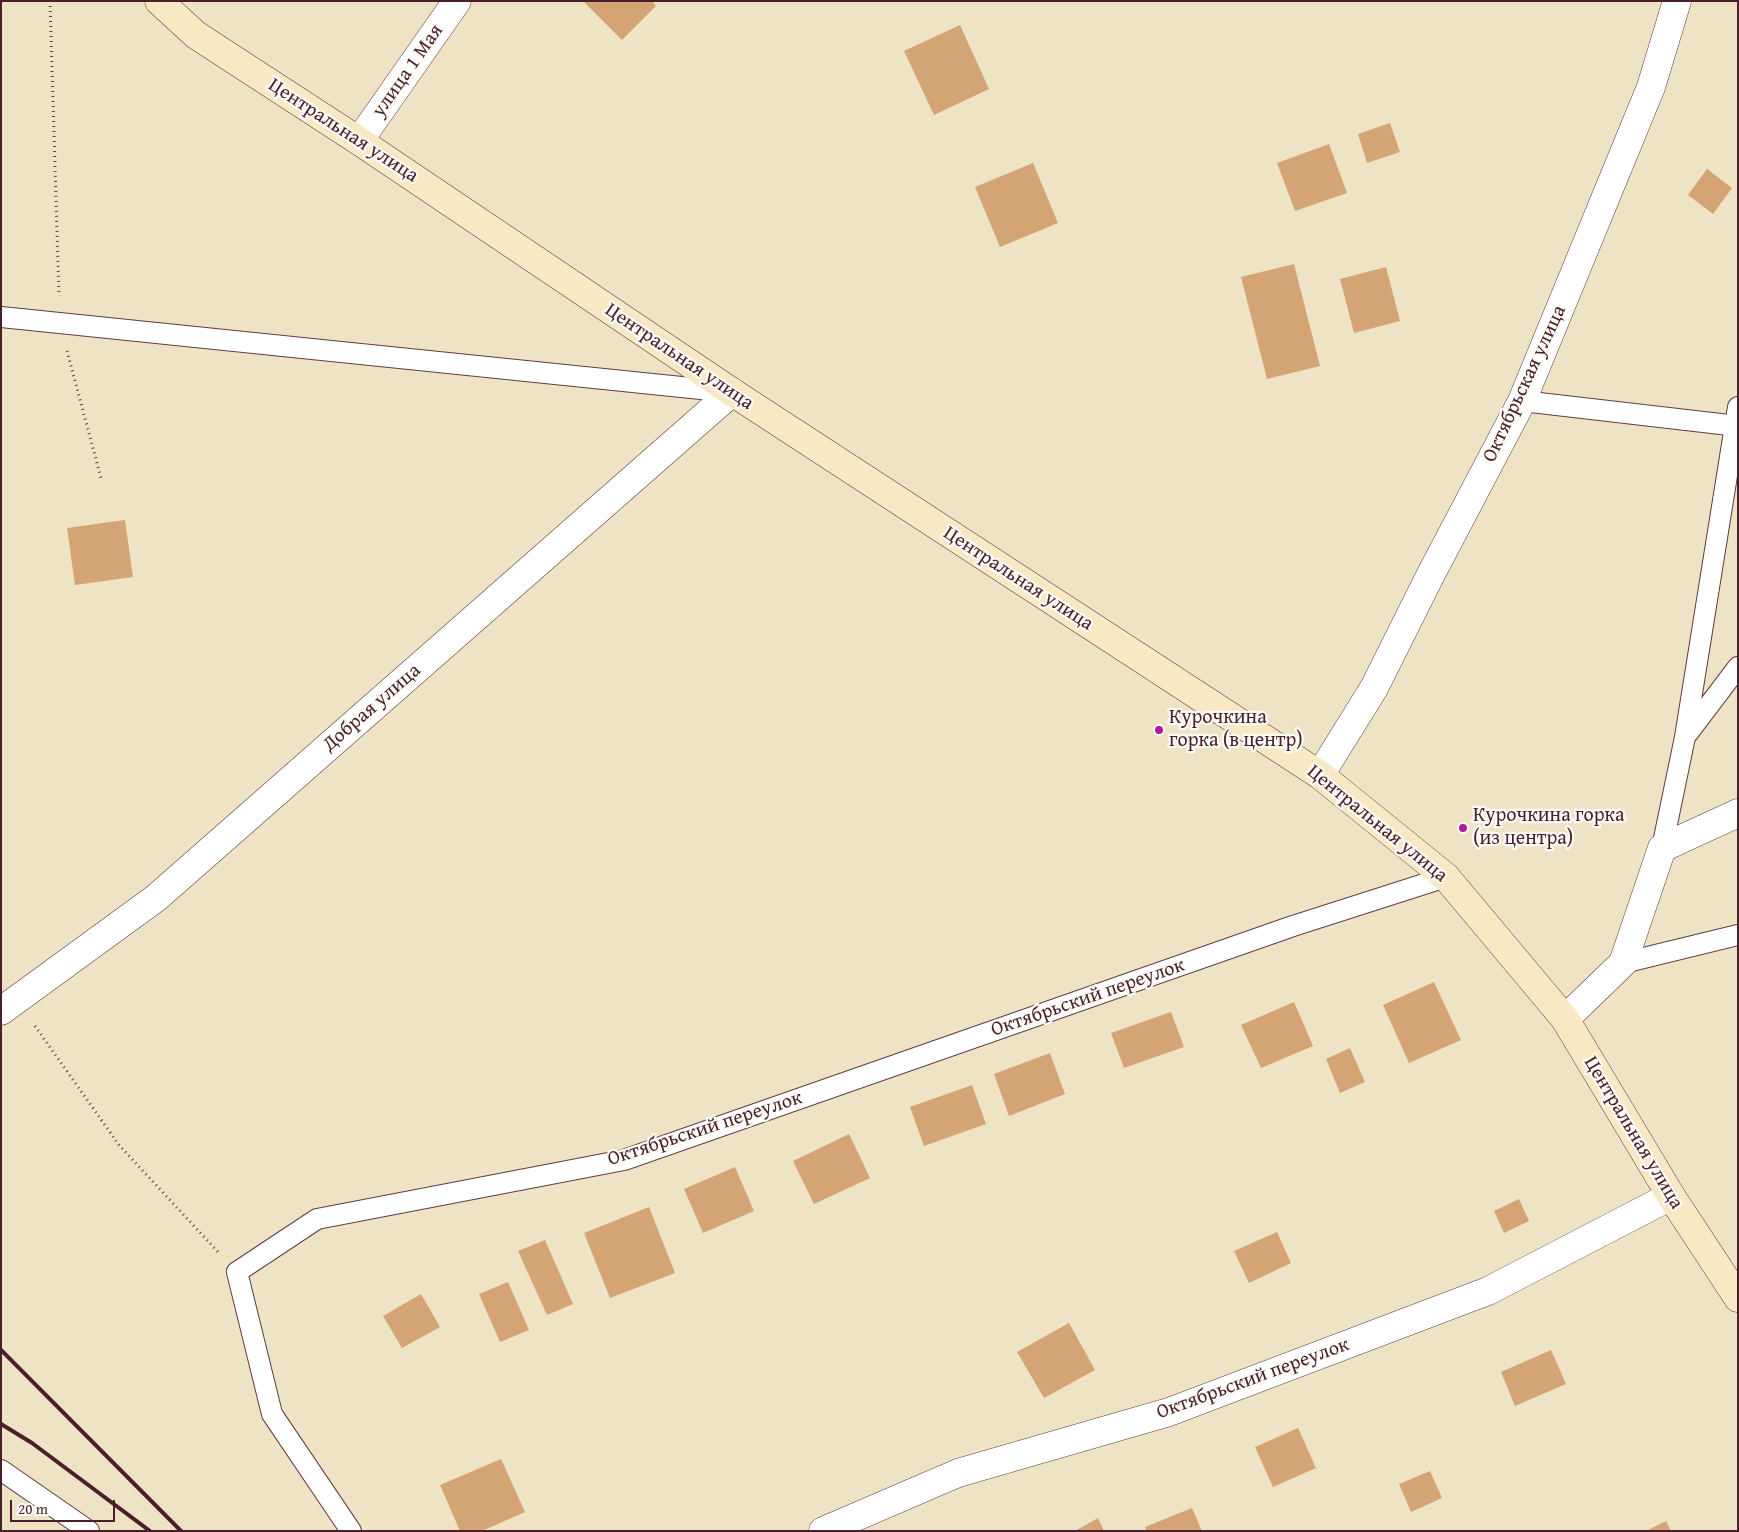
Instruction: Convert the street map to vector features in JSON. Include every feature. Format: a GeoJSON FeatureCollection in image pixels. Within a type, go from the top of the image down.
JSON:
{"type":"FeatureCollection","features":[{"type":"Feature","properties":{"kind":"street","name":"Центральная улица"},"geometry":{"type":"LineString","coordinates":[[159,1],[196,35],[359,141],[732,392],[1320,775],[1446,877],[1565,1019],[1671,1196],[1738,1298]]}},
{"type":"Feature","properties":{"kind":"street","name":"улица 1 Мая"},"geometry":{"type":"LineString","coordinates":[[359,141],[457,1]]}},
{"type":"Feature","properties":{"kind":"street","name":"Октябрьская улица"},"geometry":{"type":"LineString","coordinates":[[1320,775],[1374,688],[1430,576],[1522,401],[1650,87],[1677,1]]}},
{"type":"Feature","properties":{"kind":"street","name":"Добрая улица"},"geometry":{"type":"LineString","coordinates":[[8,1005],[156,898],[732,392]]}},
{"type":"Feature","properties":{"kind":"street"},"geometry":{"type":"LineString","coordinates":[[1565,1019],[1623,963],[1662,848],[1738,813]]}},
{"type":"Feature","properties":{"kind":"street","name":"Октябрьский переулок"},"geometry":{"type":"LineString","coordinates":[[823,1531],[958,1473],[1169,1412],[1488,1290],[1671,1196]]}},
{"type":"Feature","properties":{"kind":"lane"},"geometry":{"type":"LineString","coordinates":[[1,317],[732,392]]}},
{"type":"Feature","properties":{"kind":"lane"},"geometry":{"type":"LineString","coordinates":[[1522,401],[1737,419],[1685,737],[1662,848]]}},
{"type":"Feature","properties":{"kind":"lane"},"geometry":{"type":"LineString","coordinates":[[1685,737],[1738,666]]}},
{"type":"Feature","properties":{"kind":"lane","name":"Октябрьский переулок"},"geometry":{"type":"LineString","coordinates":[[237,1272],[316,1219],[624,1160],[1293,926],[1446,877]]}},
{"type":"Feature","properties":{"kind":"lane"},"geometry":{"type":"LineString","coordinates":[[1623,963],[1738,935]]}},
{"type":"Feature","properties":{"kind":"lane"},"geometry":{"type":"LineString","coordinates":[[237,1272],[272,1414],[351,1531]]}},
{"type":"Feature","properties":{"kind":"lane"},"geometry":{"type":"LineString","coordinates":[[1,1470],[89,1531]]}},
{"type":"Feature","properties":{"kind":"path"},"geometry":{"type":"LineString","coordinates":[[50,1],[60,324],[101,478]]}},
{"type":"Feature","properties":{"kind":"path"},"geometry":{"type":"LineString","coordinates":[[8,1005],[119,1145],[237,1272]]}},
{"type":"Feature","properties":{"kind":"building"},"geometry":{"type":"Polygon","coordinates":[[[583,1],[652,1],[656,6],[622,40],[583,1]]]}},
{"type":"Feature","properties":{"kind":"building"},"geometry":{"type":"Polygon","coordinates":[[[960,25],[989,89],[934,115],[904,51],[960,25]]]}},
{"type":"Feature","properties":{"kind":"building"},"geometry":{"type":"Polygon","coordinates":[[[1390,123],[1400,152],[1367,163],[1358,134],[1390,123]]]}},
{"type":"Feature","properties":{"kind":"building"},"geometry":{"type":"Polygon","coordinates":[[[1329,144],[1347,193],[1295,211],[1277,163],[1329,144]]]}},
{"type":"Feature","properties":{"kind":"building"},"geometry":{"type":"Polygon","coordinates":[[[1033,163],[1058,223],[1000,247],[975,187],[1033,163]]]}},
{"type":"Feature","properties":{"kind":"building"},"geometry":{"type":"Polygon","coordinates":[[[1707,169],[1732,188],[1713,214],[1688,195],[1707,169]]]}},
{"type":"Feature","properties":{"kind":"building"},"geometry":{"type":"Polygon","coordinates":[[[1294,264],[1320,366],[1267,379],[1241,277],[1294,264]]]}},
{"type":"Feature","properties":{"kind":"building"},"geometry":{"type":"Polygon","coordinates":[[[1386,267],[1400,321],[1354,333],[1340,279],[1386,267]]]}},
{"type":"Feature","properties":{"kind":"building"},"geometry":{"type":"Polygon","coordinates":[[[125,520],[133,577],[75,585],[67,528],[125,520]]]}},
{"type":"Feature","properties":{"kind":"building"},"geometry":{"type":"Polygon","coordinates":[[[1434,982],[1461,1040],[1409,1063],[1383,1005],[1434,982]]]}},
{"type":"Feature","properties":{"kind":"building"},"geometry":{"type":"Polygon","coordinates":[[[1294,1002],[1313,1046],[1261,1068],[1241,1025],[1294,1002]]]}},
{"type":"Feature","properties":{"kind":"building"},"geometry":{"type":"Polygon","coordinates":[[[1171,1012],[1184,1047],[1124,1068],[1111,1033],[1171,1012]]]}},
{"type":"Feature","properties":{"kind":"building"},"geometry":{"type":"Polygon","coordinates":[[[1350,1048],[1365,1082],[1340,1093],[1326,1059],[1350,1048]]]}},
{"type":"Feature","properties":{"kind":"building"},"geometry":{"type":"Polygon","coordinates":[[[1050,1053],[1065,1094],[1009,1116],[994,1074],[1050,1053]]]}},
{"type":"Feature","properties":{"kind":"building"},"geometry":{"type":"Polygon","coordinates":[[[972,1085],[986,1124],[924,1146],[910,1107],[972,1085]]]}},
{"type":"Feature","properties":{"kind":"building"},"geometry":{"type":"Polygon","coordinates":[[[849,1134],[870,1178],[814,1204],[793,1161],[849,1134]]]}},
{"type":"Feature","properties":{"kind":"building"},"geometry":{"type":"Polygon","coordinates":[[[735,1167],[754,1211],[703,1233],[684,1189],[735,1167]]]}},
{"type":"Feature","properties":{"kind":"building"},"geometry":{"type":"Polygon","coordinates":[[[1519,1199],[1529,1221],[1504,1233],[1494,1211],[1519,1199]]]}},
{"type":"Feature","properties":{"kind":"building"},"geometry":{"type":"Polygon","coordinates":[[[649,1207],[675,1273],[610,1298],[584,1233],[649,1207]]]}},
{"type":"Feature","properties":{"kind":"building"},"geometry":{"type":"Polygon","coordinates":[[[1277,1232],[1291,1263],[1249,1283],[1234,1251],[1277,1232]]]}},
{"type":"Feature","properties":{"kind":"building"},"geometry":{"type":"Polygon","coordinates":[[[545,1240],[573,1304],[547,1315],[518,1251],[545,1240]]]}},
{"type":"Feature","properties":{"kind":"building"},"geometry":{"type":"Polygon","coordinates":[[[508,1282],[529,1330],[500,1342],[479,1294],[508,1282]]]}},
{"type":"Feature","properties":{"kind":"building"},"geometry":{"type":"Polygon","coordinates":[[[421,1294],[440,1327],[402,1348],[383,1316],[421,1294]]]}},
{"type":"Feature","properties":{"kind":"building"},"geometry":{"type":"Polygon","coordinates":[[[1069,1323],[1095,1370],[1044,1398],[1017,1352],[1069,1323]]]}},
{"type":"Feature","properties":{"kind":"building"},"geometry":{"type":"Polygon","coordinates":[[[1551,1350],[1566,1384],[1515,1406],[1501,1372],[1551,1350]]]}},
{"type":"Feature","properties":{"kind":"building"},"geometry":{"type":"Polygon","coordinates":[[[1298,1428],[1316,1468],[1273,1487],[1255,1447],[1298,1428]]]}},
{"type":"Feature","properties":{"kind":"building"},"geometry":{"type":"Polygon","coordinates":[[[501,1459],[525,1512],[482,1531],[460,1531],[440,1485],[501,1459]]]}},
{"type":"Feature","properties":{"kind":"building"},"geometry":{"type":"Polygon","coordinates":[[[1430,1471],[1442,1498],[1411,1512],[1399,1484],[1430,1471]]]}},
{"type":"Feature","properties":{"kind":"building"},"geometry":{"type":"Polygon","coordinates":[[[1192,1508],[1202,1531],[1147,1531],[1145,1527],[1192,1508]]]}},
{"type":"Feature","properties":{"kind":"building"},"geometry":{"type":"Polygon","coordinates":[[[1098,1518],[1104,1531],[1075,1531],[1098,1518]]]}},
{"type":"Feature","properties":{"kind":"building"},"geometry":{"type":"Polygon","coordinates":[[[1666,1521],[1671,1531],[1646,1531],[1666,1521]]]}},
{"type":"Feature","properties":{"kind":"railway"},"geometry":{"type":"LineString","coordinates":[[1,1350],[181,1531]]}},
{"type":"Feature","properties":{"kind":"railway"},"geometry":{"type":"LineString","coordinates":[[1,1424],[32,1443],[150,1531]]}},
{"type":"Feature","properties":{"kind":"place","name":"Курочкина горка (в центр)"},"geometry":{"type":"Point","coordinates":[1159,730]}},
{"type":"Feature","properties":{"kind":"place","name":"Курочкина горка (из центра)"},"geometry":{"type":"Point","coordinates":[1463,828]}}]}
